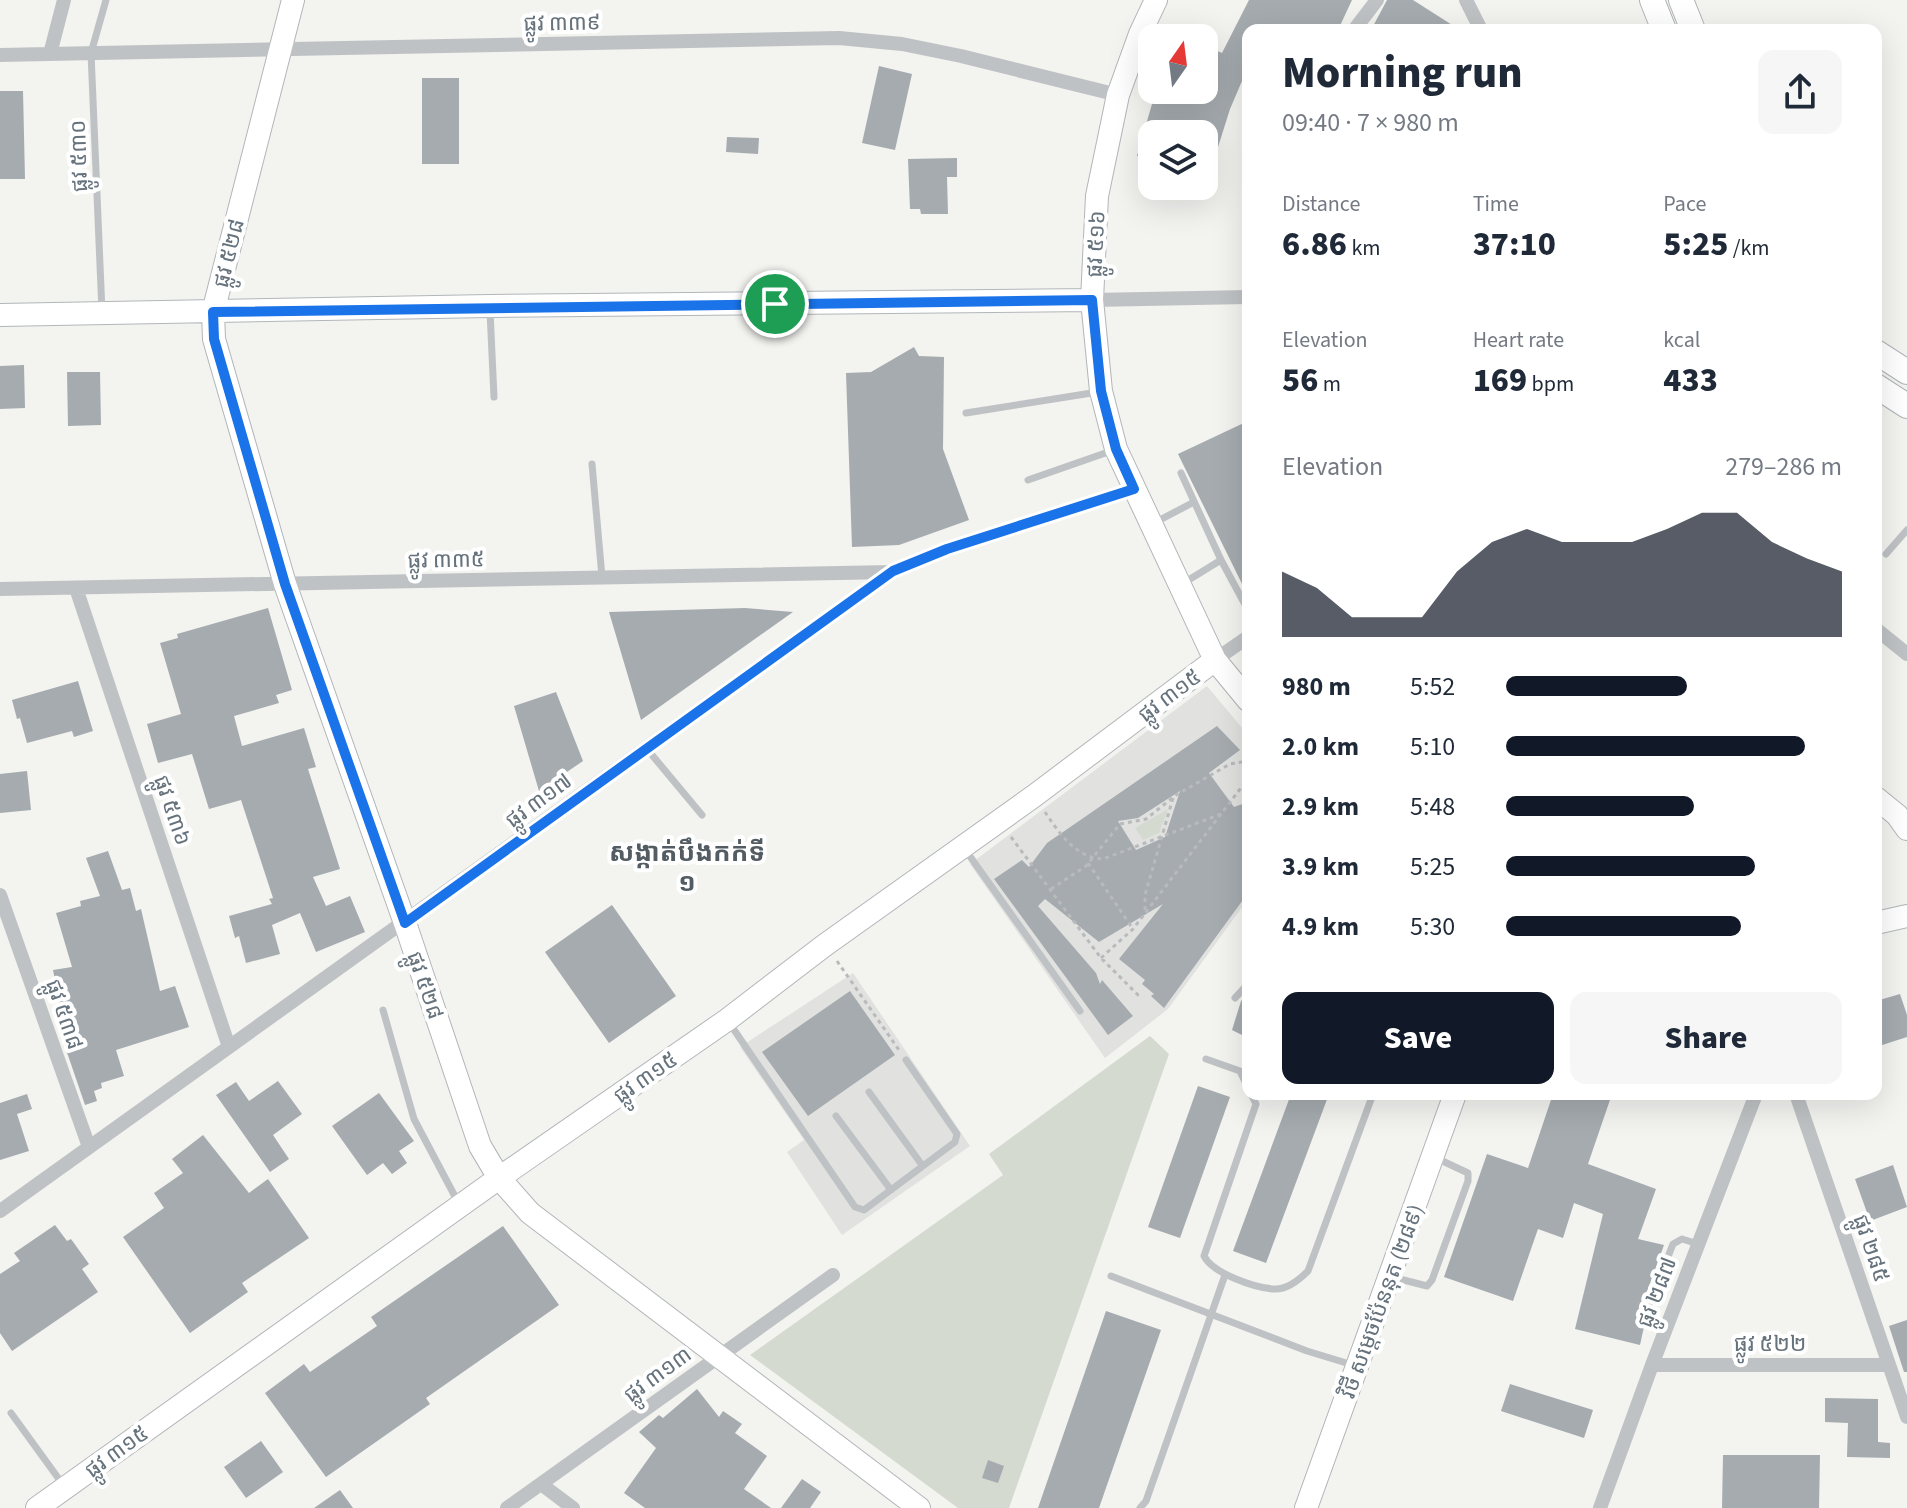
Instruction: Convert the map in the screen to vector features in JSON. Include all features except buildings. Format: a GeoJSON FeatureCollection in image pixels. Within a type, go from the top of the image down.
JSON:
{"type":"FeatureCollection","features":[{"type":"Feature","properties":{"kind":"main road"},"geometry":{"type":"LineString","coordinates":[[1652,0],[1662,24]]}},
{"type":"Feature","properties":{"kind":"main road"},"geometry":{"type":"LineString","coordinates":[[1681,0],[1691,24]]}},
{"type":"Feature","properties":{"kind":"main road"},"geometry":{"type":"LineString","coordinates":[[1882,356],[1907,372]]}},
{"type":"Feature","properties":{"kind":"main road"},"geometry":{"type":"LineString","coordinates":[[1882,390],[1907,406]]}},
{"type":"Feature","properties":{"kind":"street"},"geometry":{"type":"LineString","coordinates":[[50,54],[64,0]]}},
{"type":"Feature","properties":{"kind":"street","name":"ផ្លូវ ៥២៨"},"geometry":{"type":"LineString","coordinates":[[293,0],[213,312],[214,339],[285,584],[480,1146],[499,1178],[530,1213],[919,1508]]}},
{"type":"Feature","properties":{"kind":"street","name":"ផ្លូវ ៥១៦"},"geometry":{"type":"LineString","coordinates":[[1156,0],[1118,95],[1097,196],[1092,300],[1101,391],[1116,449],[1134,489],[1215,660],[1242,693]]}},
{"type":"Feature","properties":{"kind":"street"},"geometry":{"type":"LineString","coordinates":[[1359,24],[1377,0]]}},
{"type":"Feature","properties":{"kind":"street"},"geometry":{"type":"LineString","coordinates":[[1466,0],[1478,24]]}},
{"type":"Feature","properties":{"kind":"street","name":"ផ្លូវ ៣៣៩"},"geometry":{"type":"LineString","coordinates":[[0,55],[839,38],[902,44],[961,56],[1118,95]]}},
{"type":"Feature","properties":{"kind":"street"},"geometry":{"type":"LineString","coordinates":[[0,315],[1242,297]]}},
{"type":"Feature","properties":{"kind":"street","name":"ផ្លូវ ៣១៧"},"geometry":{"type":"LineString","coordinates":[[0,1211],[893,571],[947,549],[1134,489]]}},
{"type":"Feature","properties":{"kind":"street","name":"ផ្លូវ ៣៣៥"},"geometry":{"type":"LineString","coordinates":[[0,589],[893,571]]}},
{"type":"Feature","properties":{"kind":"street","name":"ផ្លូវ ៥៣៦"},"geometry":{"type":"LineString","coordinates":[[76,588],[229,1047]]}},
{"type":"Feature","properties":{"kind":"street"},"geometry":{"type":"LineString","coordinates":[[1882,634],[1907,654]]}},
{"type":"Feature","properties":{"kind":"street","name":"ផ្លូវ ៣១៥"},"geometry":{"type":"LineString","coordinates":[[37,1508],[499,1178],[727,1020],[1242,641]]}},
{"type":"Feature","properties":{"kind":"street"},"geometry":{"type":"LineString","coordinates":[[1882,803],[1897,815],[1907,829]]}},
{"type":"Feature","properties":{"kind":"street","name":"ផ្លូវ ៥៣៨"},"geometry":{"type":"LineString","coordinates":[[0,895],[89,1147]]}},
{"type":"Feature","properties":{"kind":"street"},"geometry":{"type":"LineString","coordinates":[[1882,922],[1907,916]]}},
{"type":"Feature","properties":{"kind":"street","name":"វិថី សម្តេចប៉ែននុត (២៨៩)"},"geometry":{"type":"LineString","coordinates":[[1306,1508],[1453,1100]]}},
{"type":"Feature","properties":{"kind":"street","name":"ផ្លូវ ២៨៧"},"geometry":{"type":"LineString","coordinates":[[1600,1508],[1754,1100]]}},
{"type":"Feature","properties":{"kind":"street","name":"ផ្លូវ ២៨៥"},"geometry":{"type":"LineString","coordinates":[[1798,1100],[1907,1417]]}},
{"type":"Feature","properties":{"kind":"street","name":"ផ្លូវ ៣១៣"},"geometry":{"type":"LineString","coordinates":[[507,1508],[833,1275]]}},
{"type":"Feature","properties":{"kind":"street","name":"ផ្លូវ ៥២២"},"geometry":{"type":"LineString","coordinates":[[1652,1365],[1889,1365]]}},
{"type":"Feature","properties":{"kind":"street"},"geometry":{"type":"LineString","coordinates":[[541,1484],[573,1508]]}},
{"type":"Feature","properties":{"kind":"lane","name":"ផ្លូវ ៥៣០"},"geometry":{"type":"LineString","coordinates":[[103,313],[91,53],[106,0]]}},
{"type":"Feature","properties":{"kind":"lane"},"geometry":{"type":"LineString","coordinates":[[490,306],[494,397]]}},
{"type":"Feature","properties":{"kind":"lane"},"geometry":{"type":"LineString","coordinates":[[966,413],[1101,391]]}},
{"type":"Feature","properties":{"kind":"lane"},"geometry":{"type":"LineString","coordinates":[[1028,480],[1116,449]]}},
{"type":"Feature","properties":{"kind":"lane"},"geometry":{"type":"LineString","coordinates":[[592,464],[602,578]]}},
{"type":"Feature","properties":{"kind":"lane"},"geometry":{"type":"LineString","coordinates":[[1181,473],[1242,599]]}},
{"type":"Feature","properties":{"kind":"lane"},"geometry":{"type":"LineString","coordinates":[[1151,524],[1194,502]]}},
{"type":"Feature","properties":{"kind":"lane"},"geometry":{"type":"LineString","coordinates":[[1886,554],[1907,530]]}},
{"type":"Feature","properties":{"kind":"lane"},"geometry":{"type":"LineString","coordinates":[[1180,585],[1221,560]]}},
{"type":"Feature","properties":{"kind":"lane"},"geometry":{"type":"LineString","coordinates":[[647,749],[702,815]]}},
{"type":"Feature","properties":{"kind":"lane"},"geometry":{"type":"LineString","coordinates":[[962,847],[1080,1011]]}},
{"type":"Feature","properties":{"kind":"lane"},"geometry":{"type":"LineString","coordinates":[[1235,998],[1242,990]]}},
{"type":"Feature","properties":{"kind":"lane"},"geometry":{"type":"LineString","coordinates":[[383,1010],[414,1119],[460,1206]]}},
{"type":"Feature","properties":{"kind":"lane"},"geometry":{"type":"LineString","coordinates":[[727,1020],[855,1207],[864,1210],[955,1142],[957,1134],[906,1060]]}},
{"type":"Feature","properties":{"kind":"lane"},"geometry":{"type":"LineString","coordinates":[[1206,1059],[1240,1071],[1242,1075]]}},
{"type":"Feature","properties":{"kind":"lane"},"geometry":{"type":"LineString","coordinates":[[869,1092],[922,1165]]}},
{"type":"Feature","properties":{"kind":"lane"},"geometry":{"type":"LineString","coordinates":[[1254,1100],[1256,1104],[1204,1256],[1208,1266],[1225,1275],[1275,1290],[1290,1285],[1308,1271],[1371,1100]]}},
{"type":"Feature","properties":{"kind":"lane"},"geometry":{"type":"LineString","coordinates":[[836,1116],[891,1190]]}},
{"type":"Feature","properties":{"kind":"lane"},"geometry":{"type":"LineString","coordinates":[[1390,1277],[1427,1286],[1432,1280],[1463,1195],[1468,1173],[1433,1157]]}},
{"type":"Feature","properties":{"kind":"lane"},"geometry":{"type":"LineString","coordinates":[[1665,1330],[1650,1317],[1647,1310],[1673,1244],[1682,1239],[1698,1244]]}},
{"type":"Feature","properties":{"kind":"lane"},"geometry":{"type":"LineString","coordinates":[[1140,1508],[1146,1501],[1225,1275]]}},
{"type":"Feature","properties":{"kind":"lane"},"geometry":{"type":"LineString","coordinates":[[1111,1276],[1357,1367]]}},
{"type":"Feature","properties":{"kind":"lane"},"geometry":{"type":"LineString","coordinates":[[11,1413],[65,1488]]}},
{"type":"Feature","properties":{"kind":"path"},"geometry":{"type":"LineString","coordinates":[[1051,889],[1089,861],[1120,824],[1146,819],[1173,798],[1230,764],[1242,762]]}},
{"type":"Feature","properties":{"kind":"path"},"geometry":{"type":"LineString","coordinates":[[1101,958],[1133,929],[1242,787]]}},
{"type":"Feature","properties":{"kind":"path"},"geometry":{"type":"LineString","coordinates":[[1034,796],[1061,837],[1089,861],[1133,929]]}},
{"type":"Feature","properties":{"kind":"path"},"geometry":{"type":"LineString","coordinates":[[1145,913],[1145,895],[1173,798]]}},
{"type":"Feature","properties":{"kind":"path"},"geometry":{"type":"LineString","coordinates":[[1089,861],[1103,859],[1222,814]]}},
{"type":"Feature","properties":{"kind":"path"},"geometry":{"type":"LineString","coordinates":[[999,821],[1101,958],[1140,997]]}},
{"type":"Feature","properties":{"kind":"path"},"geometry":{"type":"LineString","coordinates":[[842,968],[906,1060]]}},
{"type":"Feature","properties":{"kind":"shaded area"},"geometry":{"type":"Polygon","coordinates":[[[1207,686],[1242,728],[1242,907],[1168,1009],[1105,1058],[970,864],[1207,686]]]}},
{"type":"Feature","properties":{"kind":"shaded area"},"geometry":{"type":"Polygon","coordinates":[[[1168,809],[1159,833],[1143,840],[1135,828],[1168,809]]]}},
{"type":"Feature","properties":{"kind":"shaded area"},"geometry":{"type":"Polygon","coordinates":[[[853,973],[970,1146],[842,1235],[787,1152],[804,1140],[740,1047],[853,973]]]}},
{"type":"Feature","properties":{"kind":"shaded area"},"geometry":{"type":"Polygon","coordinates":[[[1150,1036],[1169,1054],[1009,1508],[958,1508],[750,1355],[1003,1175],[989,1154],[1150,1036]]]}},
{"type":"Feature","properties":{"kind":"district","name":"សង្កាត់បឹងកក់ទី ១"},"geometry":{"type":"Point","coordinates":[687,867]}},
{"type":"Feature","properties":{"kind":"route"},"geometry":{"type":"LineString","coordinates":[[1092,300],[1101,391],[1116,449],[1134,489],[947,549],[893,571],[405,923],[285,584],[214,339],[213,312],[775,304],[1092,300]]}}]}
